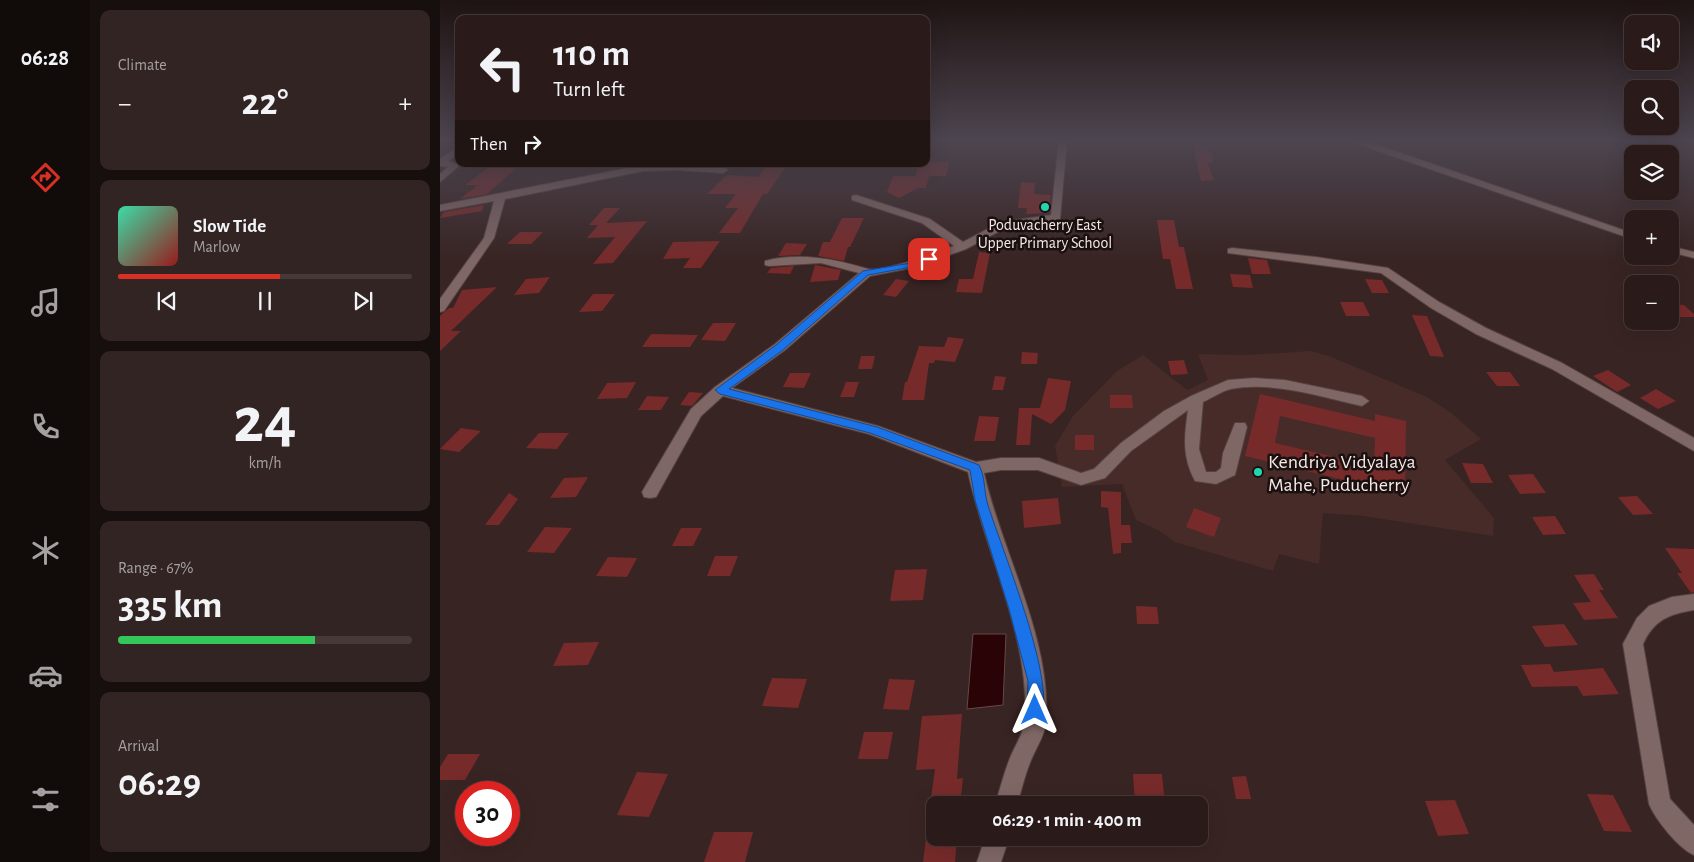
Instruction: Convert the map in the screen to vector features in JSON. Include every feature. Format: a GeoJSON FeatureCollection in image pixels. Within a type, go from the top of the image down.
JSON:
{"type":"FeatureCollection","features":[{"type":"Feature","properties":{"kind":"street"},"geometry":{"type":"LineString","coordinates":[[440,208],[582,180]]}},
{"type":"Feature","properties":{"kind":"street"},"geometry":{"type":"LineString","coordinates":[[650,492],[696,413],[720,390],[780,348],[866,273],[912,265],[962,247],[1005,224],[1042,221],[1056,217],[1059,180]]}},
{"type":"Feature","properties":{"kind":"street"},"geometry":{"type":"LineString","coordinates":[[1471,180],[1624,233]]}},
{"type":"Feature","properties":{"kind":"street"},"geometry":{"type":"LineString","coordinates":[[441,305],[489,238],[500,200],[493,198]]}},
{"type":"Feature","properties":{"kind":"street"},"geometry":{"type":"LineString","coordinates":[[856,198],[926,221],[962,247]]}},
{"type":"Feature","properties":{"kind":"street"},"geometry":{"type":"LineString","coordinates":[[1232,251],[1384,270],[1435,305],[1482,331],[1557,366],[1694,445]]}},
{"type":"Feature","properties":{"kind":"street"},"geometry":{"type":"LineString","coordinates":[[1679,251],[1694,256]]}},
{"type":"Feature","properties":{"kind":"street"},"geometry":{"type":"LineString","coordinates":[[769,264],[821,260],[861,269],[866,273]]}},
{"type":"Feature","properties":{"kind":"street"},"geometry":{"type":"LineString","coordinates":[[720,390],[873,430],[975,468],[1001,464],[1039,464],[1081,479],[1099,474],[1126,446],[1169,415],[1196,399],[1228,385],[1254,383],[1285,385],[1362,401]]}},
{"type":"Feature","properties":{"kind":"street"},"geometry":{"type":"LineString","coordinates":[[1196,399],[1190,456],[1193,465],[1201,477],[1214,479],[1223,476],[1229,470],[1231,453],[1240,427]]}},
{"type":"Feature","properties":{"kind":"street"},"geometry":{"type":"LineString","coordinates":[[975,468],[981,500],[1016,609],[1036,681],[1035,725],[1020,758],[1009,796]]}},
{"type":"Feature","properties":{"kind":"street"},"geometry":{"type":"LineString","coordinates":[[1694,602],[1654,611],[1641,625],[1633,644],[1660,804],[1694,843]]}},
{"type":"Feature","properties":{"kind":"street"},"geometry":{"type":"LineString","coordinates":[[989,862],[994,846]]}},
{"type":"Feature","properties":{"kind":"shaded area","name":"Kendriya Vidyalaya Mahe, Puducherry"},"geometry":{"type":"Polygon","coordinates":[[[1311,351],[1329,356],[1427,397],[1450,412],[1481,439],[1445,460],[1494,518],[1493,536],[1363,516],[1323,513],[1319,564],[1279,554],[1273,571],[1175,542],[1158,530],[1136,520],[1122,484],[1062,487],[1055,446],[1073,416],[1117,371],[1143,355],[1187,390],[1208,380],[1198,354],[1245,355],[1311,351]]]}},
{"type":"Feature","properties":{"kind":"shaded area"},"geometry":{"type":"Polygon","coordinates":[[[973,634],[1006,634],[1003,705],[967,709],[973,634]]]}},
{"type":"Feature","properties":{"kind":"building"},"geometry":{"type":"Polygon","coordinates":[[[471,180],[503,180],[487,194],[460,199],[478,185],[465,185],[471,180]]]}},
{"type":"Feature","properties":{"kind":"building"},"geometry":{"type":"Polygon","coordinates":[[[721,180],[777,180],[767,194],[763,194],[740,233],[719,233],[738,208],[725,208],[736,194],[707,194],[721,180]]]}},
{"type":"Feature","properties":{"kind":"building"},"geometry":{"type":"Polygon","coordinates":[[[891,180],[928,180],[926,188],[918,188],[899,198],[887,192],[891,180]]]}},
{"type":"Feature","properties":{"kind":"building"},"geometry":{"type":"Polygon","coordinates":[[[1021,182],[1035,183],[1034,194],[1051,195],[1049,213],[1026,214],[1027,208],[1018,208],[1021,182]]]}},
{"type":"Feature","properties":{"kind":"building"},"geometry":{"type":"Polygon","coordinates":[[[484,205],[482,211],[440,218],[444,212],[484,205]]]}},
{"type":"Feature","properties":{"kind":"building"},"geometry":{"type":"Polygon","coordinates":[[[604,208],[620,208],[606,223],[647,221],[613,263],[593,264],[615,237],[587,238],[598,225],[589,225],[604,208]]]}},
{"type":"Feature","properties":{"kind":"building"},"geometry":{"type":"Polygon","coordinates":[[[842,218],[864,218],[850,247],[848,247],[844,261],[818,256],[823,242],[830,242],[842,218]]]}},
{"type":"Feature","properties":{"kind":"building"},"geometry":{"type":"Polygon","coordinates":[[[1157,220],[1174,220],[1179,247],[1184,247],[1193,289],[1176,289],[1170,259],[1163,259],[1157,220]]]}},
{"type":"Feature","properties":{"kind":"building"},"geometry":{"type":"Polygon","coordinates":[[[520,232],[543,232],[531,244],[507,244],[520,232]]]}},
{"type":"Feature","properties":{"kind":"building"},"geometry":{"type":"Polygon","coordinates":[[[720,241],[701,268],[683,268],[690,258],[663,259],[673,242],[720,241]]]}},
{"type":"Feature","properties":{"kind":"building"},"geometry":{"type":"Polygon","coordinates":[[[786,243],[807,244],[800,255],[778,256],[786,243]]]}},
{"type":"Feature","properties":{"kind":"building"},"geometry":{"type":"Polygon","coordinates":[[[979,252],[990,253],[982,293],[956,292],[959,279],[973,279],[979,252]]]}},
{"type":"Feature","properties":{"kind":"building"},"geometry":{"type":"Polygon","coordinates":[[[1248,258],[1267,260],[1271,274],[1252,274],[1248,258]]]}},
{"type":"Feature","properties":{"kind":"building"},"geometry":{"type":"Polygon","coordinates":[[[815,265],[841,270],[838,280],[810,282],[815,265]]]}},
{"type":"Feature","properties":{"kind":"building"},"geometry":{"type":"Polygon","coordinates":[[[794,266],[790,274],[767,273],[771,268],[794,266]]]}},
{"type":"Feature","properties":{"kind":"building"},"geometry":{"type":"Polygon","coordinates":[[[1230,274],[1250,275],[1253,288],[1233,287],[1230,274]]]}},
{"type":"Feature","properties":{"kind":"building"},"geometry":{"type":"Polygon","coordinates":[[[550,277],[539,293],[514,295],[526,279],[550,277]]]}},
{"type":"Feature","properties":{"kind":"building"},"geometry":{"type":"Polygon","coordinates":[[[896,279],[909,281],[896,297],[883,295],[896,279]]]}},
{"type":"Feature","properties":{"kind":"building"},"geometry":{"type":"Polygon","coordinates":[[[1365,279],[1382,280],[1389,293],[1372,293],[1365,279]]]}},
{"type":"Feature","properties":{"kind":"building"},"geometry":{"type":"Polygon","coordinates":[[[497,287],[451,331],[461,331],[440,351],[440,316],[449,308],[453,308],[462,290],[497,287]]]}},
{"type":"Feature","properties":{"kind":"building"},"geometry":{"type":"Polygon","coordinates":[[[593,294],[615,294],[602,311],[579,312],[593,294]]]}},
{"type":"Feature","properties":{"kind":"building"},"geometry":{"type":"Polygon","coordinates":[[[1340,302],[1363,302],[1370,316],[1346,316],[1340,302]]]}},
{"type":"Feature","properties":{"kind":"building"},"geometry":{"type":"Polygon","coordinates":[[[1679,305],[1684,305],[1694,314],[1694,317],[1679,317],[1679,305]]]}},
{"type":"Feature","properties":{"kind":"building"},"geometry":{"type":"Polygon","coordinates":[[[1412,315],[1427,316],[1444,357],[1430,356],[1412,315]]]}},
{"type":"Feature","properties":{"kind":"building"},"geometry":{"type":"Polygon","coordinates":[[[713,323],[736,323],[725,341],[701,340],[713,323]]]}},
{"type":"Feature","properties":{"kind":"building"},"geometry":{"type":"Polygon","coordinates":[[[651,334],[698,335],[690,347],[642,347],[651,334]]]}},
{"type":"Feature","properties":{"kind":"building"},"geometry":{"type":"Polygon","coordinates":[[[948,337],[964,339],[955,362],[935,360],[934,363],[929,363],[924,400],[902,400],[905,382],[907,382],[919,346],[944,347],[948,337]]]}},
{"type":"Feature","properties":{"kind":"building"},"geometry":{"type":"Polygon","coordinates":[[[1022,352],[1038,353],[1037,364],[1021,364],[1022,352]]]}},
{"type":"Feature","properties":{"kind":"building"},"geometry":{"type":"Polygon","coordinates":[[[861,356],[875,356],[872,369],[858,369],[861,356]]]}},
{"type":"Feature","properties":{"kind":"building"},"geometry":{"type":"Polygon","coordinates":[[[1184,360],[1188,374],[1171,375],[1168,361],[1184,360]]]}},
{"type":"Feature","properties":{"kind":"building"},"geometry":{"type":"Polygon","coordinates":[[[1608,370],[1631,385],[1617,392],[1593,376],[1608,370]]]}},
{"type":"Feature","properties":{"kind":"building"},"geometry":{"type":"Polygon","coordinates":[[[1486,372],[1510,372],[1520,386],[1497,386],[1486,372]]]}},
{"type":"Feature","properties":{"kind":"building"},"geometry":{"type":"Polygon","coordinates":[[[790,373],[811,373],[804,388],[783,387],[790,373]]]}},
{"type":"Feature","properties":{"kind":"building"},"geometry":{"type":"Polygon","coordinates":[[[995,376],[1006,377],[1003,390],[992,390],[995,376]]]}},
{"type":"Feature","properties":{"kind":"building"},"geometry":{"type":"Polygon","coordinates":[[[1048,378],[1071,381],[1065,410],[1051,424],[1032,414],[1030,445],[1016,445],[1019,408],[1040,408],[1048,378]]]}},
{"type":"Feature","properties":{"kind":"building"},"geometry":{"type":"Polygon","coordinates":[[[636,382],[627,398],[597,399],[607,383],[636,382]]]}},
{"type":"Feature","properties":{"kind":"building"},"geometry":{"type":"Polygon","coordinates":[[[846,382],[859,382],[854,397],[840,397],[846,382]]]}},
{"type":"Feature","properties":{"kind":"building"},"geometry":{"type":"Polygon","coordinates":[[[1656,389],[1676,401],[1658,409],[1640,398],[1656,389]]]}},
{"type":"Feature","properties":{"kind":"building"},"geometry":{"type":"Polygon","coordinates":[[[689,392],[703,393],[692,406],[680,405],[689,392]]]}},
{"type":"Feature","properties":{"kind":"building","name":"Kendriya Vidyalaya Mahe, Puducherry"},"geometry":{"type":"Polygon","coordinates":[[[1260,394],[1375,421],[1375,414],[1406,421],[1405,495],[1245,456],[1260,394]],[[1280,416],[1275,443],[1374,466],[1375,438],[1280,416]]]}},
{"type":"Feature","properties":{"kind":"building"},"geometry":{"type":"Polygon","coordinates":[[[1110,395],[1132,395],[1133,408],[1110,408],[1110,395]]]}},
{"type":"Feature","properties":{"kind":"building"},"geometry":{"type":"Polygon","coordinates":[[[647,396],[669,397],[661,410],[638,410],[647,396]]]}},
{"type":"Feature","properties":{"kind":"building"},"geometry":{"type":"Polygon","coordinates":[[[979,416],[999,417],[995,441],[974,441],[979,416]]]}},
{"type":"Feature","properties":{"kind":"building"},"geometry":{"type":"Polygon","coordinates":[[[461,428],[481,431],[459,452],[440,449],[461,428]]]}},
{"type":"Feature","properties":{"kind":"building"},"geometry":{"type":"Polygon","coordinates":[[[539,433],[569,433],[557,449],[526,448],[539,433]]]}},
{"type":"Feature","properties":{"kind":"building"},"geometry":{"type":"Polygon","coordinates":[[[1075,435],[1094,435],[1094,450],[1075,450],[1075,435]]]}},
{"type":"Feature","properties":{"kind":"building"},"geometry":{"type":"Polygon","coordinates":[[[1462,463],[1483,464],[1493,483],[1471,483],[1462,463]]]}},
{"type":"Feature","properties":{"kind":"building"},"geometry":{"type":"Polygon","coordinates":[[[1533,474],[1546,493],[1520,494],[1508,475],[1533,474]]]}},
{"type":"Feature","properties":{"kind":"building"},"geometry":{"type":"Polygon","coordinates":[[[588,477],[576,497],[550,498],[564,478],[588,477]]]}},
{"type":"Feature","properties":{"kind":"building"},"geometry":{"type":"Polygon","coordinates":[[[1101,491],[1121,492],[1121,525],[1130,525],[1132,543],[1121,543],[1121,553],[1113,554],[1108,508],[1101,507],[1101,491]]]}},
{"type":"Feature","properties":{"kind":"building"},"geometry":{"type":"Polygon","coordinates":[[[509,493],[518,499],[499,525],[485,525],[509,493]]]}},
{"type":"Feature","properties":{"kind":"building"},"geometry":{"type":"Polygon","coordinates":[[[1637,496],[1653,514],[1633,515],[1618,497],[1637,496]]]}},
{"type":"Feature","properties":{"kind":"building"},"geometry":{"type":"Polygon","coordinates":[[[1058,498],[1061,524],[1024,528],[1022,501],[1058,498]]]}},
{"type":"Feature","properties":{"kind":"building"},"geometry":{"type":"Polygon","coordinates":[[[1194,508],[1221,518],[1214,537],[1186,527],[1194,508]]]}},
{"type":"Feature","properties":{"kind":"building"},"geometry":{"type":"Polygon","coordinates":[[[1555,516],[1566,534],[1543,535],[1532,517],[1555,516]]]}},
{"type":"Feature","properties":{"kind":"building"},"geometry":{"type":"Polygon","coordinates":[[[545,527],[572,528],[554,553],[527,552],[545,527]]]}},
{"type":"Feature","properties":{"kind":"building"},"geometry":{"type":"Polygon","coordinates":[[[681,528],[702,528],[693,546],[672,546],[681,528]]]}},
{"type":"Feature","properties":{"kind":"building"},"geometry":{"type":"Polygon","coordinates":[[[1665,548],[1694,549],[1694,592],[1691,593],[1677,573],[1682,573],[1665,548]]]}},
{"type":"Feature","properties":{"kind":"building"},"geometry":{"type":"Polygon","coordinates":[[[715,556],[738,556],[730,576],[707,576],[715,556]]]}},
{"type":"Feature","properties":{"kind":"building"},"geometry":{"type":"Polygon","coordinates":[[[608,557],[637,558],[627,577],[596,576],[608,557]]]}},
{"type":"Feature","properties":{"kind":"building"},"geometry":{"type":"Polygon","coordinates":[[[927,569],[923,600],[890,601],[895,570],[927,569]]]}},
{"type":"Feature","properties":{"kind":"building"},"geometry":{"type":"Polygon","coordinates":[[[1594,574],[1604,590],[1599,590],[1618,618],[1584,620],[1573,603],[1591,602],[1574,575],[1594,574]]]}},
{"type":"Feature","properties":{"kind":"building"},"geometry":{"type":"Polygon","coordinates":[[[1136,606],[1157,607],[1159,624],[1137,624],[1136,606]]]}},
{"type":"Feature","properties":{"kind":"building"},"geometry":{"type":"Polygon","coordinates":[[[1564,624],[1578,645],[1545,647],[1532,626],[1564,624]]]}},
{"type":"Feature","properties":{"kind":"building"},"geometry":{"type":"Polygon","coordinates":[[[599,642],[588,665],[553,666],[564,643],[599,642]]]}},
{"type":"Feature","properties":{"kind":"building"},"geometry":{"type":"Polygon","coordinates":[[[1550,664],[1554,672],[1603,668],[1619,694],[1583,696],[1577,686],[1532,687],[1521,665],[1550,664]]]}},
{"type":"Feature","properties":{"kind":"building"},"geometry":{"type":"Polygon","coordinates":[[[772,678],[807,679],[798,708],[762,706],[772,678]]]}},
{"type":"Feature","properties":{"kind":"building"},"geometry":{"type":"Polygon","coordinates":[[[889,679],[915,680],[909,710],[883,709],[889,679]]]}},
{"type":"Feature","properties":{"kind":"building"},"geometry":{"type":"Polygon","coordinates":[[[962,714],[957,779],[963,778],[961,796],[931,796],[935,769],[916,770],[922,716],[962,714]]]}},
{"type":"Feature","properties":{"kind":"building"},"geometry":{"type":"Polygon","coordinates":[[[864,732],[893,732],[888,759],[858,759],[864,732]]]}},
{"type":"Feature","properties":{"kind":"building"},"geometry":{"type":"Polygon","coordinates":[[[448,754],[480,754],[465,780],[440,780],[440,767],[448,754]]]}},
{"type":"Feature","properties":{"kind":"building"},"geometry":{"type":"Polygon","coordinates":[[[637,772],[668,774],[649,817],[617,815],[637,772]]]}},
{"type":"Feature","properties":{"kind":"building"},"geometry":{"type":"Polygon","coordinates":[[[1133,774],[1162,774],[1164,796],[1134,796],[1133,774]]]}},
{"type":"Feature","properties":{"kind":"building"},"geometry":{"type":"Polygon","coordinates":[[[1246,776],[1251,799],[1236,799],[1232,777],[1246,776]]]}},
{"type":"Feature","properties":{"kind":"building"},"geometry":{"type":"Polygon","coordinates":[[[1587,794],[1613,795],[1632,832],[1604,831],[1587,794]]]}},
{"type":"Feature","properties":{"kind":"building"},"geometry":{"type":"Polygon","coordinates":[[[1455,800],[1469,834],[1438,836],[1425,801],[1455,800]]]}},
{"type":"Feature","properties":{"kind":"building"},"geometry":{"type":"Polygon","coordinates":[[[714,832],[753,832],[745,862],[704,862],[714,832]]]}},
{"type":"Feature","properties":{"kind":"building"},"geometry":{"type":"Polygon","coordinates":[[[926,838],[926,846],[956,846],[955,862],[923,862],[926,838]]]}},
{"type":"Feature","properties":{"kind":"place","name":"Poduvacherry East Upper Primary School"},"geometry":{"type":"Point","coordinates":[1045,207]}},
{"type":"Feature","properties":{"kind":"place","name":"Kendriya Vidyalaya Mahe, Puducherry"},"geometry":{"type":"Point","coordinates":[1258,472]}},
{"type":"Feature","properties":{"kind":"route"},"geometry":{"type":"LineString","coordinates":[[929,259],[912,265],[866,273],[780,348],[720,390],[873,430],[975,468],[981,500],[1016,609],[1036,681],[1035,710]]}}]}
